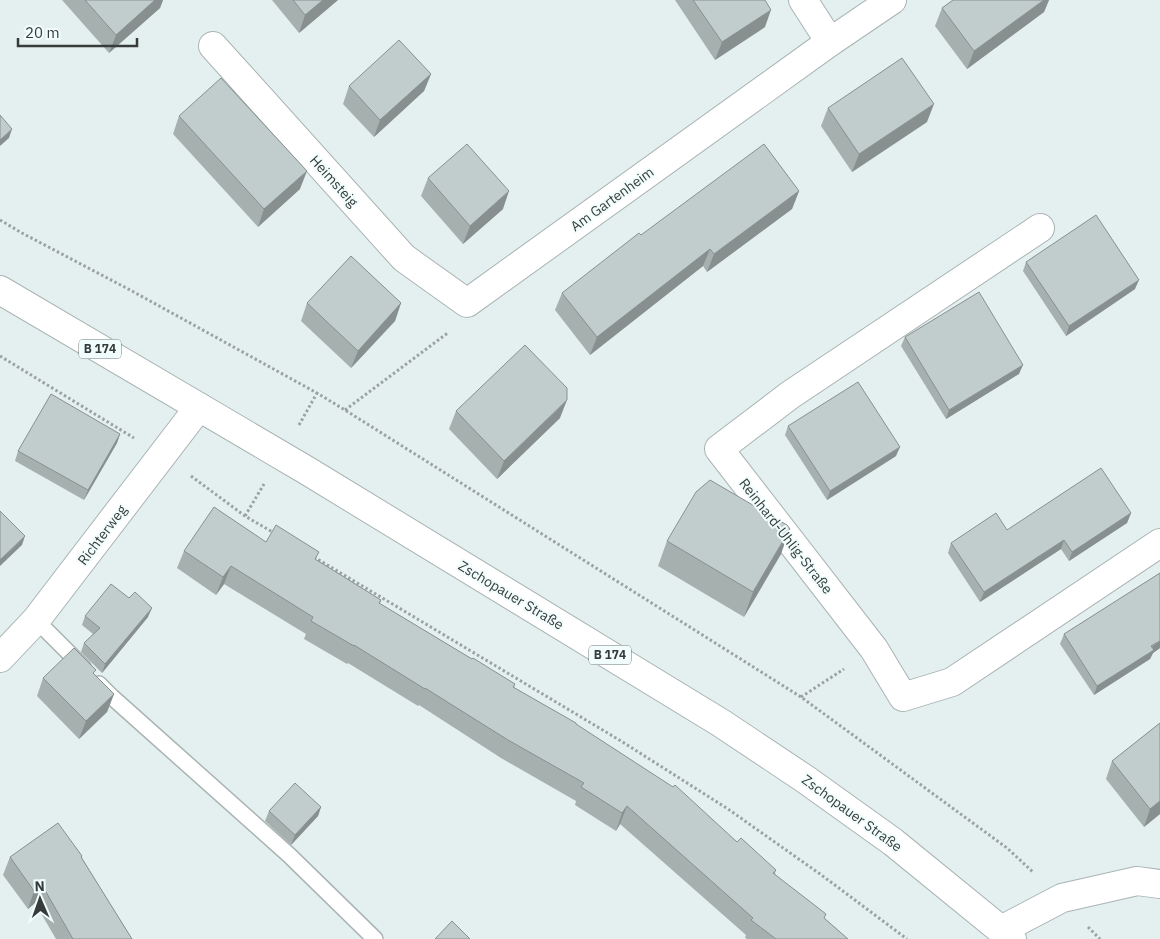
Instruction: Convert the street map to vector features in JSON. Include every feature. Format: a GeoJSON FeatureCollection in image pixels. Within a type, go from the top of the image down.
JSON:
{"type":"FeatureCollection","features":[{"type":"Feature","properties":{"kind":"street"},"geometry":{"type":"LineString","coordinates":[[803,0],[830,42]]}},
{"type":"Feature","properties":{"kind":"street","name":"Am Gartenheim"},"geometry":{"type":"LineString","coordinates":[[467,303],[830,42],[892,0]]}},
{"type":"Feature","properties":{"kind":"street","name":"Heimsteig"},"geometry":{"type":"LineString","coordinates":[[213,46],[404,258],[467,303]]}},
{"type":"Feature","properties":{"kind":"street","name":"Reinhard-Uhlig-Straße"},"geometry":{"type":"LineString","coordinates":[[1040,228],[790,395],[719,449],[874,649],[903,697],[952,682],[1160,543]]}},
{"type":"Feature","properties":{"kind":"street","name":"Zschopauer Straße"},"geometry":{"type":"LineString","coordinates":[[0,290],[306,470],[721,723],[806,779],[893,842],[1006,935],[1062,898],[1138,881],[1160,884]]}},
{"type":"Feature","properties":{"kind":"street","name":"Richterweg"},"geometry":{"type":"LineString","coordinates":[[0,658],[36,620],[200,407]]}},
{"type":"Feature","properties":{"kind":"lane"},"geometry":{"type":"LineString","coordinates":[[36,620],[112,697],[290,855],[375,939]]}},
{"type":"Feature","properties":{"kind":"path"},"geometry":{"type":"LineString","coordinates":[[0,220],[345,410],[801,697],[1007,848],[1062,898],[1100,939]]}},
{"type":"Feature","properties":{"kind":"path"},"geometry":{"type":"LineString","coordinates":[[345,410],[461,322],[467,303]]}},
{"type":"Feature","properties":{"kind":"path"},"geometry":{"type":"LineString","coordinates":[[0,356],[163,456],[246,516],[280,536]]}},
{"type":"Feature","properties":{"kind":"path"},"geometry":{"type":"LineString","coordinates":[[314,557],[621,741],[728,809],[907,939]]}},
{"type":"Feature","properties":{"kind":"path"},"geometry":{"type":"LineString","coordinates":[[801,697],[874,649]]}},
{"type":"Feature","properties":{"kind":"building"},"geometry":{"type":"Polygon","coordinates":[[[85,0],[155,0],[116,35],[85,0]]]}},
{"type":"Feature","properties":{"kind":"building"},"geometry":{"type":"Polygon","coordinates":[[[293,0],[323,0],[305,15],[293,0]]]}},
{"type":"Feature","properties":{"kind":"building"},"geometry":{"type":"Polygon","coordinates":[[[693,0],[765,0],[771,10],[722,42],[693,0]]]}},
{"type":"Feature","properties":{"kind":"building"},"geometry":{"type":"Polygon","coordinates":[[[953,0],[1044,0],[974,51],[942,8],[953,0]]]}},
{"type":"Feature","properties":{"kind":"building"},"geometry":{"type":"Polygon","coordinates":[[[399,40],[431,74],[380,120],[349,86],[399,40]]]}},
{"type":"Feature","properties":{"kind":"building"},"geometry":{"type":"Polygon","coordinates":[[[902,58],[934,104],[859,154],[828,108],[902,58]]]}},
{"type":"Feature","properties":{"kind":"building"},"geometry":{"type":"Polygon","coordinates":[[[221,78],[307,171],[264,209],[179,116],[221,78]]]}},
{"type":"Feature","properties":{"kind":"building"},"geometry":{"type":"Polygon","coordinates":[[[0,115],[12,129],[0,140],[0,115]]]}},
{"type":"Feature","properties":{"kind":"building"},"geometry":{"type":"Polygon","coordinates":[[[467,144],[509,191],[470,226],[428,178],[467,144]]]}},
{"type":"Feature","properties":{"kind":"building"},"geometry":{"type":"Polygon","coordinates":[[[764,144],[799,191],[714,254],[710,249],[597,337],[562,293],[639,233],[641,235],[764,144]]]}},
{"type":"Feature","properties":{"kind":"building"},"geometry":{"type":"Polygon","coordinates":[[[1096,215],[1139,280],[1069,326],[1026,262],[1096,215]]]}},
{"type":"Feature","properties":{"kind":"building"},"geometry":{"type":"Polygon","coordinates":[[[351,256],[401,303],[358,351],[307,303],[351,256]]]}},
{"type":"Feature","properties":{"kind":"building"},"geometry":{"type":"Polygon","coordinates":[[[979,292],[1023,365],[949,410],[905,337],[979,292]]]}},
{"type":"Feature","properties":{"kind":"building"},"geometry":{"type":"Polygon","coordinates":[[[525,345],[567,388],[567,400],[504,461],[456,411],[525,345]]]}},
{"type":"Feature","properties":{"kind":"building"},"geometry":{"type":"Polygon","coordinates":[[[858,382],[900,447],[830,491],[788,426],[858,382]]]}},
{"type":"Feature","properties":{"kind":"building"},"geometry":{"type":"Polygon","coordinates":[[[51,394],[120,434],[88,490],[18,451],[51,394]]]}},
{"type":"Feature","properties":{"kind":"building"},"geometry":{"type":"Polygon","coordinates":[[[1101,468],[1131,513],[1072,552],[1064,540],[984,592],[951,543],[996,513],[1007,530],[1101,468]]]}},
{"type":"Feature","properties":{"kind":"building"},"geometry":{"type":"Polygon","coordinates":[[[710,480],[787,525],[790,529],[753,592],[667,541],[696,492],[710,480]]]}},
{"type":"Feature","properties":{"kind":"building"},"geometry":{"type":"Polygon","coordinates":[[[214,507],[266,542],[276,525],[319,552],[315,559],[381,600],[379,603],[515,684],[513,687],[576,723],[673,787],[675,785],[737,842],[741,838],[776,870],[773,873],[826,914],[824,918],[848,939],[776,939],[751,920],[753,918],[627,806],[622,813],[581,787],[584,783],[508,740],[354,645],[311,621],[313,617],[231,566],[223,577],[184,551],[214,507]]]}},
{"type":"Feature","properties":{"kind":"building"},"geometry":{"type":"Polygon","coordinates":[[[0,511],[25,536],[0,560],[0,511]]]}},
{"type":"Feature","properties":{"kind":"building"},"geometry":{"type":"Polygon","coordinates":[[[1160,573],[1160,641],[1151,646],[1154,650],[1097,686],[1064,634],[1160,573]]]}},
{"type":"Feature","properties":{"kind":"building"},"geometry":{"type":"Polygon","coordinates":[[[111,584],[129,598],[135,592],[152,608],[105,664],[84,643],[100,628],[85,616],[111,584]]]}},
{"type":"Feature","properties":{"kind":"building"},"geometry":{"type":"Polygon","coordinates":[[[74,648],[96,670],[93,673],[114,694],[86,721],[43,678],[74,648]]]}},
{"type":"Feature","properties":{"kind":"building"},"geometry":{"type":"Polygon","coordinates":[[[1160,723],[1160,801],[1150,809],[1112,761],[1160,723]]]}},
{"type":"Feature","properties":{"kind":"building"},"geometry":{"type":"Polygon","coordinates":[[[295,783],[321,807],[295,835],[269,811],[295,783]]]}},
{"type":"Feature","properties":{"kind":"building"},"geometry":{"type":"Polygon","coordinates":[[[58,823],[82,856],[132,939],[73,939],[42,885],[34,891],[10,857],[58,823]]]}},
{"type":"Feature","properties":{"kind":"building"},"geometry":{"type":"Polygon","coordinates":[[[452,921],[470,939],[435,939],[452,921]]]}}]}
